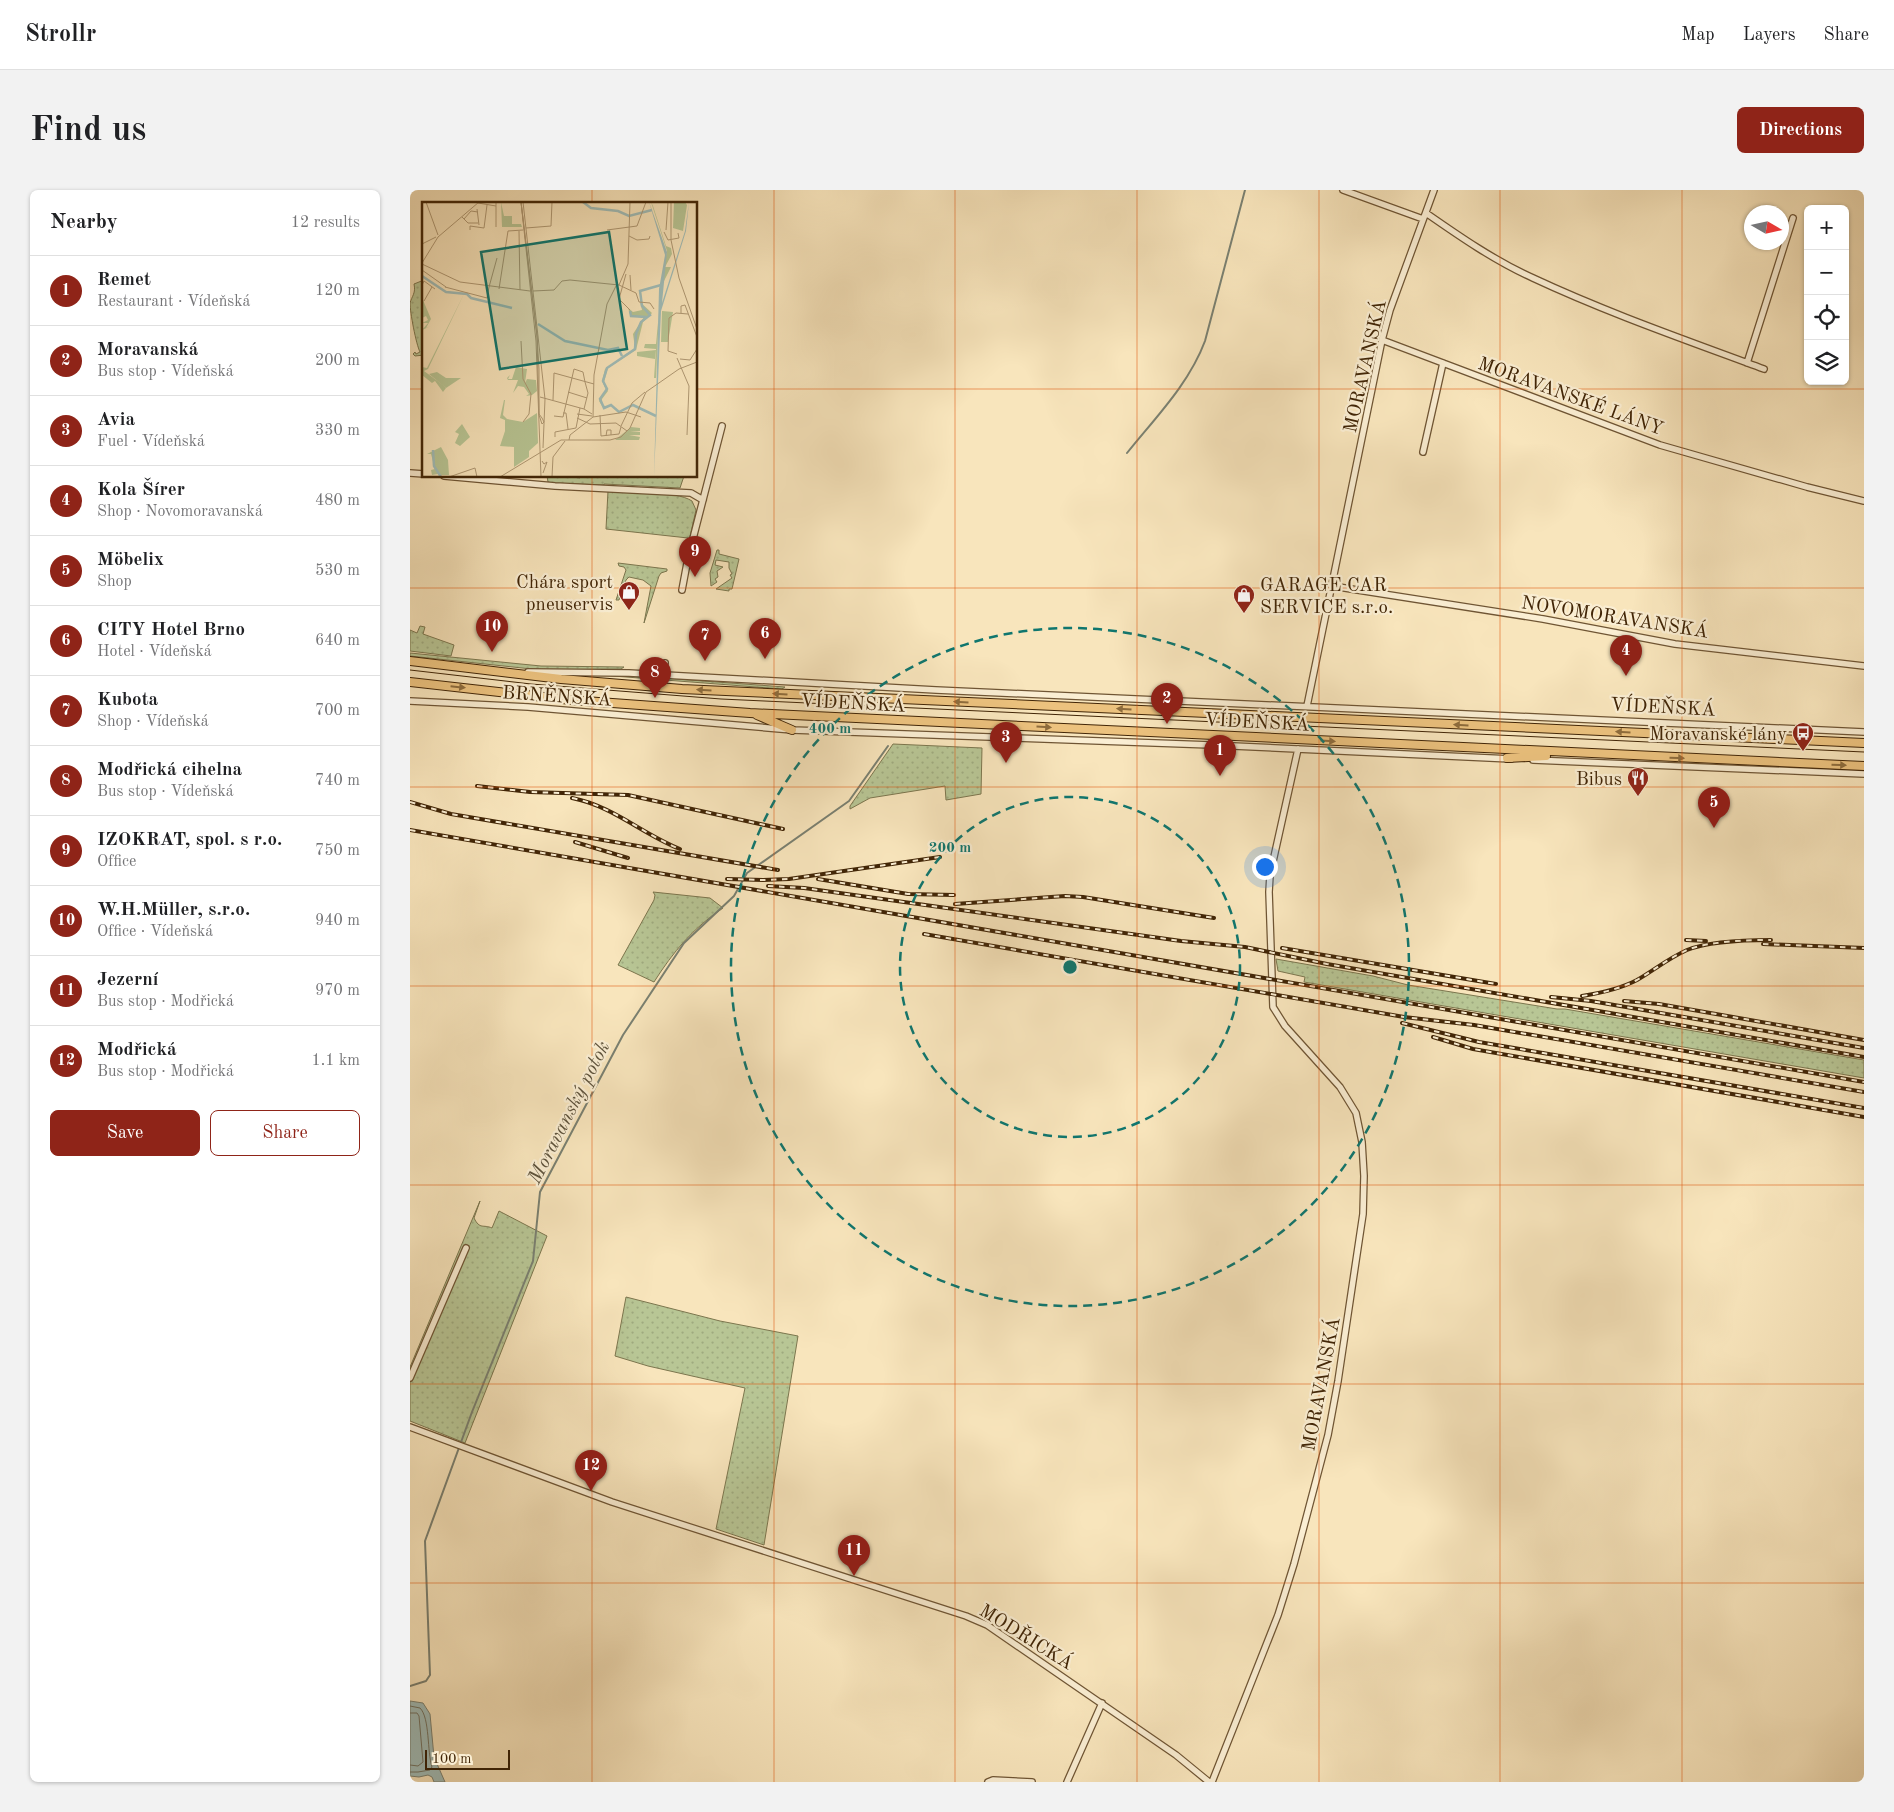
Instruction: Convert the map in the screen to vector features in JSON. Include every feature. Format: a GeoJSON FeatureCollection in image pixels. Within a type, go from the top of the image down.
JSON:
{"type":"FeatureCollection","features":[{"type":"Feature","properties":{"kind":"highway","name":"VÍDEŇSKÁ"},"geometry":{"type":"LineString","coordinates":[[410,661],[561,679],[752,692],[1864,743]]}},
{"type":"Feature","properties":{"kind":"highway","name":"VÍDEŇSKÁ"},"geometry":{"type":"LineString","coordinates":[[410,682],[571,700],[750,713],[1864,766]]}},
{"type":"Feature","properties":{"kind":"highway"},"geometry":{"type":"LineString","coordinates":[[750,713],[792,730]]}},
{"type":"Feature","properties":{"kind":"highway"},"geometry":{"type":"LineString","coordinates":[[1506,758],[1628,756]]}},
{"type":"Feature","properties":{"kind":"street"},"geometry":{"type":"LineString","coordinates":[[1343,190],[1424,216],[1531,278],[1639,323],[1764,369]]}},
{"type":"Feature","properties":{"kind":"street"},"geometry":{"type":"LineString","coordinates":[[1424,216],[1434,190]]}},
{"type":"Feature","properties":{"kind":"street","name":"MORAVANSKÁ"},"geometry":{"type":"LineString","coordinates":[[1307,706],[1382,340],[1390,310],[1424,216]]}},
{"type":"Feature","properties":{"kind":"street"},"geometry":{"type":"LineString","coordinates":[[1747,363],[1793,218]]}},
{"type":"Feature","properties":{"kind":"street","name":"MORAVANSKÉ LÁNY"},"geometry":{"type":"LineString","coordinates":[[1382,340],[1660,445],[1864,501]]}},
{"type":"Feature","properties":{"kind":"street"},"geometry":{"type":"LineString","coordinates":[[1423,452],[1443,363]]}},
{"type":"Feature","properties":{"kind":"street"},"geometry":{"type":"LineString","coordinates":[[682,590],[722,426]]}},
{"type":"Feature","properties":{"kind":"street"},"geometry":{"type":"LineString","coordinates":[[467,478],[548,485],[691,493],[703,500]]}},
{"type":"Feature","properties":{"kind":"street","name":"NOVOMORAVANSKÁ"},"geometry":{"type":"LineString","coordinates":[[1332,586],[1543,619],[1676,644],[1864,666]]}},
{"type":"Feature","properties":{"kind":"street"},"geometry":{"type":"LineString","coordinates":[[662,675],[665,663]]}},
{"type":"Feature","properties":{"kind":"street","name":"VÍDEŇSKÁ"},"geometry":{"type":"LineString","coordinates":[[502,672],[619,672],[927,689],[1864,732]]}},
{"type":"Feature","properties":{"kind":"street","name":"BRNĚNSKÁ"},"geometry":{"type":"LineString","coordinates":[[410,701],[528,707],[792,730]]}},
{"type":"Feature","properties":{"kind":"street","name":"VÍDEŇSKÁ"},"geometry":{"type":"LineString","coordinates":[[792,730],[1298,749],[1864,774]]}},
{"type":"Feature","properties":{"kind":"street","name":"MORAVANSKÁ"},"geometry":{"type":"LineString","coordinates":[[1210,1782],[1278,1615],[1294,1564],[1328,1435],[1363,1214],[1364,1176],[1362,1142],[1356,1114],[1340,1087],[1284,1026],[1272,1004],[1270,875],[1298,749]]}},
{"type":"Feature","properties":{"kind":"street"},"geometry":{"type":"LineString","coordinates":[[410,1378],[466,1248]]}},
{"type":"Feature","properties":{"kind":"street","name":"MODŘICKÁ"},"geometry":{"type":"LineString","coordinates":[[410,1427],[612,1502],[966,1616],[987,1625],[1176,1754],[1210,1782]]}},
{"type":"Feature","properties":{"kind":"street"},"geometry":{"type":"LineString","coordinates":[[1067,1782],[1102,1703]]}},
{"type":"Feature","properties":{"kind":"street"},"geometry":{"type":"LineString","coordinates":[[988,1782],[993,1780],[1032,1782]]}},
{"type":"Feature","properties":{"kind":"green space"},"geometry":{"type":"Polygon","coordinates":[[[422,281],[422,355],[415,356],[413,354],[415,352],[416,354],[420,352],[410,303],[414,292],[414,284],[422,281]]]}},
{"type":"Feature","properties":{"kind":"green space"},"geometry":{"type":"Polygon","coordinates":[[[547,478],[683,478],[680,488],[548,482],[547,478]]]}},
{"type":"Feature","properties":{"kind":"green space"},"geometry":{"type":"Polygon","coordinates":[[[608,491],[675,495],[692,501],[696,510],[687,550],[688,538],[606,529],[608,491]]]}},
{"type":"Feature","properties":{"kind":"green space"},"geometry":{"type":"Polygon","coordinates":[[[717,550],[719,550],[719,554],[739,559],[732,589],[729,589],[729,591],[716,589],[732,578],[729,562],[716,560],[715,565],[723,567],[717,571],[718,577],[715,579],[717,582],[711,586],[710,573],[717,550]]]}},
{"type":"Feature","properties":{"kind":"green space"},"geometry":{"type":"Polygon","coordinates":[[[618,563],[667,569],[667,571],[659,576],[644,623],[651,586],[643,580],[629,577],[626,580],[619,600],[616,600],[626,570],[624,567],[619,566],[618,563]]]}},
{"type":"Feature","properties":{"kind":"green space"},"geometry":{"type":"Polygon","coordinates":[[[420,626],[425,627],[423,634],[454,645],[451,656],[410,651],[410,630],[417,633],[420,626]]]}},
{"type":"Feature","properties":{"kind":"green space"},"geometry":{"type":"Polygon","coordinates":[[[410,653],[541,666],[624,667],[621,669],[541,670],[410,656],[410,653]]]}},
{"type":"Feature","properties":{"kind":"green space"},"geometry":{"type":"Polygon","coordinates":[[[600,675],[634,676],[785,687],[782,689],[600,675]]]}},
{"type":"Feature","properties":{"kind":"green space"},"geometry":{"type":"Polygon","coordinates":[[[893,744],[982,748],[981,794],[946,800],[945,786],[870,798],[850,809],[850,806],[893,744]]]}},
{"type":"Feature","properties":{"kind":"green space"},"geometry":{"type":"Polygon","coordinates":[[[653,892],[710,898],[723,908],[684,941],[654,982],[618,965],[654,900],[655,895],[653,892]]]}},
{"type":"Feature","properties":{"kind":"green space"},"geometry":{"type":"Polygon","coordinates":[[[1276,959],[1373,976],[1408,985],[1565,1009],[1864,1060],[1864,1078],[1304,982],[1305,977],[1278,971],[1276,959]]]}},
{"type":"Feature","properties":{"kind":"green space"},"geometry":{"type":"Polygon","coordinates":[[[480,1201],[474,1218],[480,1225],[492,1228],[499,1211],[547,1236],[465,1443],[410,1421],[410,1367],[480,1201]]]}},
{"type":"Feature","properties":{"kind":"green space"},"geometry":{"type":"Polygon","coordinates":[[[626,1297],[720,1321],[798,1336],[764,1545],[716,1529],[745,1388],[648,1366],[615,1356],[626,1297]]]}},
{"type":"Feature","properties":{"kind":"water"},"geometry":{"type":"Polygon","coordinates":[[[410,1701],[423,1703],[430,1714],[434,1757],[445,1782],[434,1782],[432,1777],[428,1775],[410,1776],[410,1701]]]}},
{"type":"Feature","properties":{"kind":"waterway","name":"Moravanský potok"},"geometry":{"type":"LineString","coordinates":[[1127,453],[1181,386],[1198,357],[1205,341],[1245,190]]}},
{"type":"Feature","properties":{"kind":"waterway","name":"Moravanský potok"},"geometry":{"type":"LineString","coordinates":[[410,1686],[426,1681],[430,1675],[425,1541],[472,1412],[533,1261],[540,1192],[623,1035],[684,943],[734,896],[747,873],[849,801],[888,746]]}},
{"type":"Feature","properties":{"kind":"tram line"},"geometry":{"type":"LineString","coordinates":[[410,670],[531,684],[721,699],[1864,752]]}},
{"type":"Feature","properties":{"kind":"railway"},"geometry":{"type":"LineString","coordinates":[[477,786],[530,792],[628,795],[783,829]]}},
{"type":"Feature","properties":{"kind":"railway"},"geometry":{"type":"LineString","coordinates":[[572,798],[601,807],[680,849]]}},
{"type":"Feature","properties":{"kind":"railway"},"geometry":{"type":"LineString","coordinates":[[410,802],[451,814],[778,870]]}},
{"type":"Feature","properties":{"kind":"railway"},"geometry":{"type":"LineString","coordinates":[[410,830],[1864,1082]]}},
{"type":"Feature","properties":{"kind":"railway"},"geometry":{"type":"LineString","coordinates":[[575,842],[628,858]]}},
{"type":"Feature","properties":{"kind":"railway"},"geometry":{"type":"LineString","coordinates":[[727,879],[789,879],[940,857]]}},
{"type":"Feature","properties":{"kind":"railway"},"geometry":{"type":"LineString","coordinates":[[818,879],[908,894],[954,895]]}},
{"type":"Feature","properties":{"kind":"railway"},"geometry":{"type":"LineString","coordinates":[[768,886],[804,888],[1181,941],[1245,947],[1327,964],[1864,1057]]}},
{"type":"Feature","properties":{"kind":"railway"},"geometry":{"type":"LineString","coordinates":[[955,904],[1065,896],[1083,897],[1214,918]]}},
{"type":"Feature","properties":{"kind":"railway"},"geometry":{"type":"LineString","coordinates":[[924,934],[1404,1017],[1474,1025],[1864,1092]]}},
{"type":"Feature","properties":{"kind":"railway"},"geometry":{"type":"LineString","coordinates":[[1686,940],[1706,941]]}},
{"type":"Feature","properties":{"kind":"railway"},"geometry":{"type":"LineString","coordinates":[[1582,996],[1596,994],[1631,983],[1674,957],[1696,947],[1728,942],[1771,940]]}},
{"type":"Feature","properties":{"kind":"railway"},"geometry":{"type":"LineString","coordinates":[[1763,944],[1864,948]]}},
{"type":"Feature","properties":{"kind":"railway"},"geometry":{"type":"LineString","coordinates":[[1282,948],[1496,984]]}},
{"type":"Feature","properties":{"kind":"railway"},"geometry":{"type":"LineString","coordinates":[[1551,997],[1591,1001],[1864,1048]]}},
{"type":"Feature","properties":{"kind":"railway"},"geometry":{"type":"LineString","coordinates":[[1624,1001],[1659,1004],[1864,1040]]}},
{"type":"Feature","properties":{"kind":"railway"},"geometry":{"type":"LineString","coordinates":[[1402,1023],[1479,1042],[1864,1108]]}},
{"type":"Feature","properties":{"kind":"railway"},"geometry":{"type":"LineString","coordinates":[[1433,1037],[1473,1049],[1864,1117]]}},
{"type":"Feature","properties":{"kind":"place","name":"IZOKRAT, spol. s r.o."},"geometry":{"type":"Point","coordinates":[695,577]}},
{"type":"Feature","properties":{"kind":"place","name":"Chára sport pneuservis"},"geometry":{"type":"Point","coordinates":[629,611]}},
{"type":"Feature","properties":{"kind":"place","name":"GARAGE CAR SERVICE s.r.o."},"geometry":{"type":"Point","coordinates":[1244,614]}},
{"type":"Feature","properties":{"kind":"place","name":"W.H.Müller, s.r.o."},"geometry":{"type":"Point","coordinates":[492,652]}},
{"type":"Feature","properties":{"kind":"place","name":"CITY Hotel Brno"},"geometry":{"type":"Point","coordinates":[765,659]}},
{"type":"Feature","properties":{"kind":"place","name":"Kubota"},"geometry":{"type":"Point","coordinates":[705,661]}},
{"type":"Feature","properties":{"kind":"place","name":"Kola Šírer"},"geometry":{"type":"Point","coordinates":[1626,676]}},
{"type":"Feature","properties":{"kind":"place","name":"Modřická cihelna"},"geometry":{"type":"Point","coordinates":[655,698]}},
{"type":"Feature","properties":{"kind":"place","name":"Moravanská"},"geometry":{"type":"Point","coordinates":[1167,724]}},
{"type":"Feature","properties":{"kind":"place","name":"Moravanské lány"},"geometry":{"type":"Point","coordinates":[1803,752]}},
{"type":"Feature","properties":{"kind":"place","name":"Avia"},"geometry":{"type":"Point","coordinates":[1006,763]}},
{"type":"Feature","properties":{"kind":"place","name":"Remet"},"geometry":{"type":"Point","coordinates":[1220,776]}},
{"type":"Feature","properties":{"kind":"place","name":"Bibus"},"geometry":{"type":"Point","coordinates":[1638,797]}},
{"type":"Feature","properties":{"kind":"place","name":"Möbelix"},"geometry":{"type":"Point","coordinates":[1714,828]}},
{"type":"Feature","properties":{"kind":"place","name":"Modřická"},"geometry":{"type":"Point","coordinates":[591,1491]}},
{"type":"Feature","properties":{"kind":"place","name":"Jezerní"},"geometry":{"type":"Point","coordinates":[854,1576]}}]}
